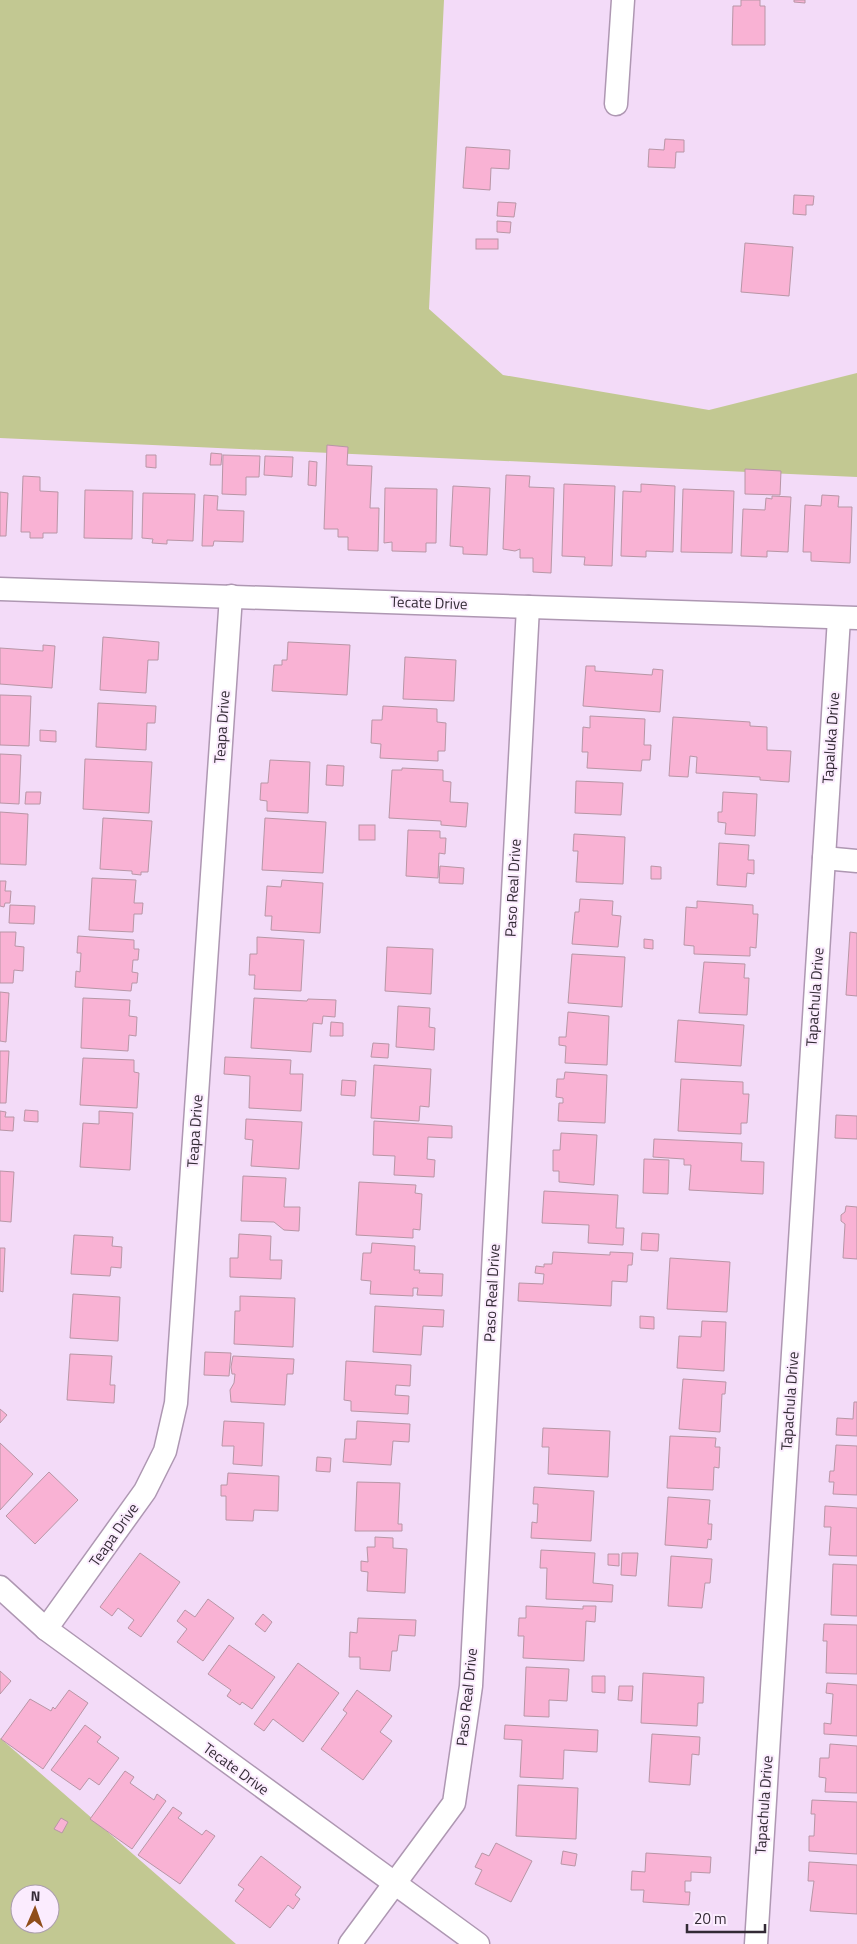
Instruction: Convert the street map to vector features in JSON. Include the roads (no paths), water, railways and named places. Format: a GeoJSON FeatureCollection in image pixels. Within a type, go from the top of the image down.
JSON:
{"type":"FeatureCollection","features":[{"type":"Feature","properties":{"kind":"street"},"geometry":{"type":"LineString","coordinates":[[616,104],[623,0]]}},
{"type":"Feature","properties":{"kind":"street","name":"Tecate Drive"},"geometry":{"type":"LineString","coordinates":[[0,589],[848,618]]}},
{"type":"Feature","properties":{"kind":"street","name":"Teapa Drive"},"geometry":{"type":"LineString","coordinates":[[46,1629],[145,1491],[165,1451],[176,1403],[231,596]]}},
{"type":"Feature","properties":{"kind":"street","name":"Paso Real Drive"},"geometry":{"type":"LineString","coordinates":[[350,1944],[454,1803],[470,1686],[528,607]]}},
{"type":"Feature","properties":{"kind":"street","name":"Tapaluka Drive"},"geometry":{"type":"LineString","coordinates":[[824,858],[848,618]]}},
{"type":"Feature","properties":{"kind":"street"},"geometry":{"type":"LineString","coordinates":[[824,858],[857,861]]}},
{"type":"Feature","properties":{"kind":"street","name":"Tapachula Drive"},"geometry":{"type":"LineString","coordinates":[[756,1944],[824,858]]}},
{"type":"Feature","properties":{"kind":"street","name":"Tecate Drive"},"geometry":{"type":"LineString","coordinates":[[0,1586],[46,1629],[478,1944]]}}]}
